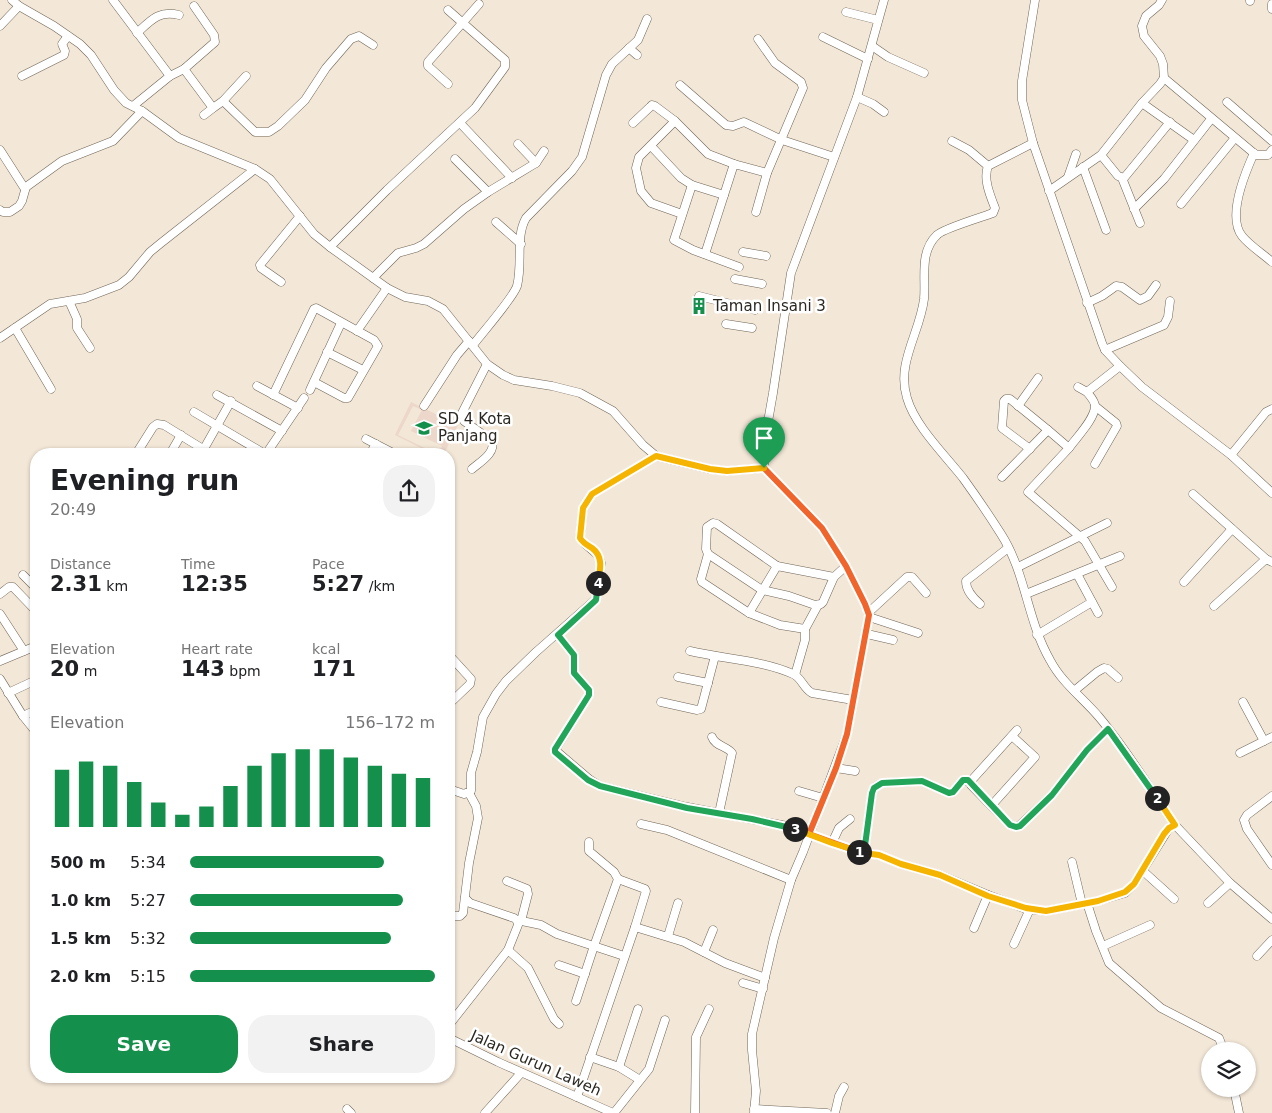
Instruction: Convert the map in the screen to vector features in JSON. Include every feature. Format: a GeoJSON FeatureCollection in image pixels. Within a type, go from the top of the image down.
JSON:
{"type":"FeatureCollection","features":[{"type":"Feature","properties":{"kind":"street"},"geometry":{"type":"LineString","coordinates":[[12,0],[80,44],[91,55],[120,98],[142,111],[179,138],[255,169],[270,179],[314,234],[330,247],[387,288],[405,297],[428,301],[437,305],[450,316],[488,364],[503,375],[514,380],[570,389],[603,405],[613,411],[656,456],[710,469],[727,471],[764,468]]}},
{"type":"Feature","properties":{"kind":"street"},"geometry":{"type":"LineString","coordinates":[[113,0],[170,76]]}},
{"type":"Feature","properties":{"kind":"street"},"geometry":{"type":"LineString","coordinates":[[827,1113],[754,1111],[755,1073],[751,1043],[776,931],[791,880],[804,852],[847,734],[869,615],[846,566],[822,528],[764,468],[766,433],[774,393],[791,273],[857,98],[884,0]]}},
{"type":"Feature","properties":{"kind":"street"},"geometry":{"type":"LineString","coordinates":[[1035,0],[1022,81],[1022,100],[1033,143],[1086,302],[1106,350],[1142,387],[1231,455],[1272,493]]}},
{"type":"Feature","properties":{"kind":"street"},"geometry":{"type":"LineString","coordinates":[[1049,191],[1101,155],[1164,78],[1160,56],[1144,36],[1142,26],[1146,16],[1162,0]]}},
{"type":"Feature","properties":{"kind":"street"},"geometry":{"type":"LineString","coordinates":[[448,84],[428,66],[428,62],[479,4]]}},
{"type":"Feature","properties":{"kind":"street"},"geometry":{"type":"LineString","coordinates":[[1272,4],[1272,9]]}},
{"type":"Feature","properties":{"kind":"street"},"geometry":{"type":"LineString","coordinates":[[0,26],[19,6]]}},
{"type":"Feature","properties":{"kind":"street"},"geometry":{"type":"LineString","coordinates":[[133,106],[212,45],[216,38],[194,6]]}},
{"type":"Feature","properties":{"kind":"street"},"geometry":{"type":"LineString","coordinates":[[330,247],[475,108],[506,64],[505,60],[448,10]]}},
{"type":"Feature","properties":{"kind":"street"},"geometry":{"type":"LineString","coordinates":[[846,12],[878,20]]}},
{"type":"Feature","properties":{"kind":"street"},"geometry":{"type":"LineString","coordinates":[[137,33],[161,14],[179,15]]}},
{"type":"Feature","properties":{"kind":"street"},"geometry":{"type":"LineString","coordinates":[[424,406],[457,355],[471,343],[516,288],[520,269],[522,226],[526,218],[572,171],[582,157],[606,75],[612,64],[641,35],[647,19]]}},
{"type":"Feature","properties":{"kind":"street"},"geometry":{"type":"LineString","coordinates":[[22,76],[64,54],[65,51],[62,44],[68,36]]}},
{"type":"Feature","properties":{"kind":"street"},"geometry":{"type":"LineString","coordinates":[[223,101],[255,132],[269,132],[305,100],[326,68],[351,39],[356,36],[362,37],[373,45]]}},
{"type":"Feature","properties":{"kind":"street"},"geometry":{"type":"LineString","coordinates":[[823,37],[868,59]]}},
{"type":"Feature","properties":{"kind":"street"},"geometry":{"type":"LineString","coordinates":[[756,212],[767,173],[803,88],[802,84],[775,64],[758,39]]}},
{"type":"Feature","properties":{"kind":"street"},"geometry":{"type":"LineString","coordinates":[[872,46],[888,57],[924,74]]}},
{"type":"Feature","properties":{"kind":"street"},"geometry":{"type":"LineString","coordinates":[[629,48],[637,55]]}},
{"type":"Feature","properties":{"kind":"street"},"geometry":{"type":"LineString","coordinates":[[184,68],[213,108]]}},
{"type":"Feature","properties":{"kind":"street"},"geometry":{"type":"LineString","coordinates":[[204,115],[223,101],[246,76]]}},
{"type":"Feature","properties":{"kind":"street"},"geometry":{"type":"LineString","coordinates":[[1164,78],[1196,103],[1234,139],[1256,155],[1268,155],[1272,150]]}},
{"type":"Feature","properties":{"kind":"street"},"geometry":{"type":"LineString","coordinates":[[680,85],[726,125],[733,126],[744,122],[782,140],[834,157]]}},
{"type":"Feature","properties":{"kind":"street"},"geometry":{"type":"LineString","coordinates":[[857,98],[872,104],[884,112]]}},
{"type":"Feature","properties":{"kind":"street"},"geometry":{"type":"LineString","coordinates":[[1226,102],[1272,141]]}},
{"type":"Feature","properties":{"kind":"street"},"geometry":{"type":"LineString","coordinates":[[1142,103],[1194,140]]}},
{"type":"Feature","properties":{"kind":"street"},"geometry":{"type":"LineString","coordinates":[[633,123],[652,105],[675,122],[708,154],[734,164],[767,173]]}},
{"type":"Feature","properties":{"kind":"street"},"geometry":{"type":"LineString","coordinates":[[0,210],[10,212],[19,206],[26,187],[62,161],[113,141],[142,111]]}},
{"type":"Feature","properties":{"kind":"street"},"geometry":{"type":"LineString","coordinates":[[1134,209],[1164,179],[1211,119]]}},
{"type":"Feature","properties":{"kind":"street"},"geometry":{"type":"LineString","coordinates":[[675,122],[639,157],[637,162],[638,180],[641,191],[654,206],[682,214]]}},
{"type":"Feature","properties":{"kind":"street"},"geometry":{"type":"LineString","coordinates":[[1122,178],[1125,178],[1170,122]]}},
{"type":"Feature","properties":{"kind":"street"},"geometry":{"type":"LineString","coordinates":[[460,123],[512,178]]}},
{"type":"Feature","properties":{"kind":"street"},"geometry":{"type":"LineString","coordinates":[[1181,204],[1234,139]]}},
{"type":"Feature","properties":{"kind":"street"},"geometry":{"type":"LineString","coordinates":[[952,141],[969,150],[988,166]]}},
{"type":"Feature","properties":{"kind":"street"},"geometry":{"type":"LineString","coordinates":[[1033,143],[988,166],[986,173],[995,208],[993,213],[937,234],[925,256],[923,271],[924,300],[906,359],[904,384],[906,398],[914,414],[963,478],[1002,536],[1018,566],[1037,635],[1057,672],[1099,717],[1175,825],[1230,883],[1272,919]]}},
{"type":"Feature","properties":{"kind":"street"},"geometry":{"type":"LineString","coordinates":[[518,144],[536,163]]}},
{"type":"Feature","properties":{"kind":"street"},"geometry":{"type":"LineString","coordinates":[[651,146],[680,178],[692,185],[724,195]]}},
{"type":"Feature","properties":{"kind":"street"},"geometry":{"type":"LineString","coordinates":[[0,150],[25,189]]}},
{"type":"Feature","properties":{"kind":"street"},"geometry":{"type":"LineString","coordinates":[[373,278],[398,253],[424,244],[464,209],[536,163],[544,151]]}},
{"type":"Feature","properties":{"kind":"street"},"geometry":{"type":"LineString","coordinates":[[1254,153],[1240,190],[1236,214],[1237,223],[1243,237],[1272,262]]}},
{"type":"Feature","properties":{"kind":"street"},"geometry":{"type":"LineString","coordinates":[[1068,177],[1076,154]]}},
{"type":"Feature","properties":{"kind":"street"},"geometry":{"type":"LineString","coordinates":[[1101,155],[1118,176],[1122,178],[1140,223]]}},
{"type":"Feature","properties":{"kind":"street"},"geometry":{"type":"LineString","coordinates":[[455,159],[488,192]]}},
{"type":"Feature","properties":{"kind":"street"},"geometry":{"type":"LineString","coordinates":[[705,254],[734,164]]}},
{"type":"Feature","properties":{"kind":"street"},"geometry":{"type":"LineString","coordinates":[[1083,167],[1106,230]]}},
{"type":"Feature","properties":{"kind":"street"},"geometry":{"type":"LineString","coordinates":[[0,338],[50,304],[85,298],[119,285],[130,277],[160,242],[255,169]]}},
{"type":"Feature","properties":{"kind":"street"},"geometry":{"type":"LineString","coordinates":[[692,185],[674,240],[693,250],[739,267]]}},
{"type":"Feature","properties":{"kind":"street"},"geometry":{"type":"LineString","coordinates":[[281,282],[261,268],[260,265],[300,216]]}},
{"type":"Feature","properties":{"kind":"street"},"geometry":{"type":"LineString","coordinates":[[496,222],[521,244]]}},
{"type":"Feature","properties":{"kind":"street"},"geometry":{"type":"LineString","coordinates":[[743,252],[766,256]]}},
{"type":"Feature","properties":{"kind":"street"},"geometry":{"type":"LineString","coordinates":[[736,279],[762,284]]}},
{"type":"Feature","properties":{"kind":"street"},"geometry":{"type":"LineString","coordinates":[[1086,302],[1102,296],[1116,286],[1140,300],[1148,296],[1156,285]]}},
{"type":"Feature","properties":{"kind":"street"},"geometry":{"type":"LineString","coordinates":[[357,331],[387,288]]}},
{"type":"Feature","properties":{"kind":"street"},"geometry":{"type":"LineString","coordinates":[[698,296],[755,310]]}},
{"type":"Feature","properties":{"kind":"street"},"geometry":{"type":"LineString","coordinates":[[69,301],[77,319],[77,328],[90,348]]}},
{"type":"Feature","properties":{"kind":"street"},"geometry":{"type":"LineString","coordinates":[[1106,350],[1164,325],[1168,318],[1170,301]]}},
{"type":"Feature","properties":{"kind":"street"},"geometry":{"type":"LineString","coordinates":[[273,395],[316,308],[374,340],[378,346],[348,398],[314,382]]}},
{"type":"Feature","properties":{"kind":"street"},"geometry":{"type":"LineString","coordinates":[[310,390],[341,323]]}},
{"type":"Feature","properties":{"kind":"street"},"geometry":{"type":"LineString","coordinates":[[726,324],[752,328]]}},
{"type":"Feature","properties":{"kind":"street"},"geometry":{"type":"LineString","coordinates":[[15,328],[51,389]]}},
{"type":"Feature","properties":{"kind":"street"},"geometry":{"type":"LineString","coordinates":[[327,352],[364,370]]}},
{"type":"Feature","properties":{"kind":"street"},"geometry":{"type":"LineString","coordinates":[[472,469],[491,451],[494,444],[492,440],[464,421],[462,414],[488,364]]}},
{"type":"Feature","properties":{"kind":"street"},"geometry":{"type":"LineString","coordinates":[[1087,392],[1120,366]]}},
{"type":"Feature","properties":{"kind":"street"},"geometry":{"type":"LineString","coordinates":[[1018,406],[1038,378]]}},
{"type":"Feature","properties":{"kind":"street"},"geometry":{"type":"LineString","coordinates":[[257,386],[298,408]]}},
{"type":"Feature","properties":{"kind":"street"},"geometry":{"type":"LineString","coordinates":[[1078,387],[1087,392],[1095,406],[1116,423],[1117,426],[1095,464]]}},
{"type":"Feature","properties":{"kind":"street"},"geometry":{"type":"LineString","coordinates":[[217,395],[282,431]]}},
{"type":"Feature","properties":{"kind":"street"},"geometry":{"type":"LineString","coordinates":[[270,448],[304,398]]}},
{"type":"Feature","properties":{"kind":"street"},"geometry":{"type":"LineString","coordinates":[[1030,450],[1002,428],[1004,401],[1006,399],[1010,399],[1069,448]]}},
{"type":"Feature","properties":{"kind":"street"},"geometry":{"type":"LineString","coordinates":[[205,448],[231,402]]}},
{"type":"Feature","properties":{"kind":"street"},"geometry":{"type":"LineString","coordinates":[[1095,406],[1086,425],[1069,448],[1028,492],[1085,541],[1112,587]]}},
{"type":"Feature","properties":{"kind":"street"},"geometry":{"type":"LineString","coordinates":[[1231,455],[1266,412],[1272,409]]}},
{"type":"Feature","properties":{"kind":"street"},"geometry":{"type":"LineString","coordinates":[[194,412],[256,448]]}},
{"type":"Feature","properties":{"kind":"street"},"geometry":{"type":"LineString","coordinates":[[140,448],[155,424],[164,425],[199,448]]}},
{"type":"Feature","properties":{"kind":"street"},"geometry":{"type":"LineString","coordinates":[[1002,477],[1048,430]]}},
{"type":"Feature","properties":{"kind":"street"},"geometry":{"type":"LineString","coordinates":[[173,448],[181,435]]}},
{"type":"Feature","properties":{"kind":"street"},"geometry":{"type":"LineString","coordinates":[[366,438],[384,448]]}},
{"type":"Feature","properties":{"kind":"street"},"geometry":{"type":"LineString","coordinates":[[374,448],[376,444]]}},
{"type":"Feature","properties":{"kind":"street"},"geometry":{"type":"LineString","coordinates":[[455,791],[464,794],[472,791],[471,773],[481,726],[486,710],[506,680],[596,600],[601,563],[598,554],[580,538],[583,508],[592,494],[656,456]]}},
{"type":"Feature","properties":{"kind":"street"},"geometry":{"type":"LineString","coordinates":[[1193,494],[1269,560],[1214,606]]}},
{"type":"Feature","properties":{"kind":"street"},"geometry":{"type":"LineString","coordinates":[[1018,566],[1107,523]]}},
{"type":"Feature","properties":{"kind":"street"},"geometry":{"type":"LineString","coordinates":[[805,629],[780,625],[749,613],[702,582],[701,579],[708,554],[706,549],[707,527],[710,524],[718,524],[777,566],[834,577]]}},
{"type":"Feature","properties":{"kind":"street"},"geometry":{"type":"LineString","coordinates":[[1184,582],[1232,529]]}},
{"type":"Feature","properties":{"kind":"street"},"geometry":{"type":"LineString","coordinates":[[980,604],[972,597],[966,586],[966,581],[1008,548]]}},
{"type":"Feature","properties":{"kind":"street"},"geometry":{"type":"LineString","coordinates":[[708,554],[762,590],[818,605]]}},
{"type":"Feature","properties":{"kind":"street"},"geometry":{"type":"LineString","coordinates":[[1026,594],[1120,556]]}},
{"type":"Feature","properties":{"kind":"street"},"geometry":{"type":"LineString","coordinates":[[749,613],[777,566]]}},
{"type":"Feature","properties":{"kind":"street"},"geometry":{"type":"LineString","coordinates":[[795,675],[805,640],[805,629],[818,605],[823,602],[834,577],[846,566]]}},
{"type":"Feature","properties":{"kind":"street"},"geometry":{"type":"LineString","coordinates":[[1077,574],[1098,613]]}},
{"type":"Feature","properties":{"kind":"street"},"geometry":{"type":"LineString","coordinates":[[23,575],[30,582]]}},
{"type":"Feature","properties":{"kind":"street"},"geometry":{"type":"LineString","coordinates":[[869,615],[907,577],[912,577],[926,593]]}},
{"type":"Feature","properties":{"kind":"street"},"geometry":{"type":"LineString","coordinates":[[0,594],[9,587],[13,587],[30,605]]}},
{"type":"Feature","properties":{"kind":"street"},"geometry":{"type":"LineString","coordinates":[[1037,635],[1092,602]]}},
{"type":"Feature","properties":{"kind":"street"},"geometry":{"type":"LineString","coordinates":[[0,614],[24,651]]}},
{"type":"Feature","properties":{"kind":"street"},"geometry":{"type":"LineString","coordinates":[[869,615],[918,633]]}},
{"type":"Feature","properties":{"kind":"street"},"geometry":{"type":"LineString","coordinates":[[867,634],[893,640]]}},
{"type":"Feature","properties":{"kind":"street"},"geometry":{"type":"LineString","coordinates":[[558,635],[574,655],[574,673],[589,690],[589,695],[555,749],[555,752],[588,780],[600,786],[687,808],[787,826],[832,843],[864,853],[879,855],[901,864],[940,875],[988,896],[1030,909],[1046,911],[1085,904],[1125,892],[1134,884],[1143,871],[1164,834],[1175,825]]}},
{"type":"Feature","properties":{"kind":"street"},"geometry":{"type":"LineString","coordinates":[[0,661],[30,648]]}},
{"type":"Feature","properties":{"kind":"street"},"geometry":{"type":"LineString","coordinates":[[690,651],[753,663],[795,675],[802,681],[807,690],[812,693],[853,700]]}},
{"type":"Feature","properties":{"kind":"street"},"geometry":{"type":"LineString","coordinates":[[661,702],[699,710],[702,706],[715,656]]}},
{"type":"Feature","properties":{"kind":"street"},"geometry":{"type":"LineString","coordinates":[[455,662],[471,679],[470,684],[455,698]]}},
{"type":"Feature","properties":{"kind":"street"},"geometry":{"type":"LineString","coordinates":[[1074,692],[1104,668],[1108,669],[1118,678]]}},
{"type":"Feature","properties":{"kind":"street"},"geometry":{"type":"LineString","coordinates":[[678,677],[708,683]]}},
{"type":"Feature","properties":{"kind":"street"},"geometry":{"type":"LineString","coordinates":[[1,683],[30,725]]}},
{"type":"Feature","properties":{"kind":"street"},"geometry":{"type":"LineString","coordinates":[[8,693],[30,683]]}},
{"type":"Feature","properties":{"kind":"street"},"geometry":{"type":"LineString","coordinates":[[1243,702],[1264,741]]}},
{"type":"Feature","properties":{"kind":"street"},"geometry":{"type":"LineString","coordinates":[[22,716],[30,713]]}},
{"type":"Feature","properties":{"kind":"street"},"geometry":{"type":"LineString","coordinates":[[864,853],[872,793],[877,785],[882,783],[922,781],[949,793],[953,792],[963,780],[970,782],[1010,825],[1016,827],[1020,826],[1052,795],[1087,750],[1108,729]]}},
{"type":"Feature","properties":{"kind":"street"},"geometry":{"type":"LineString","coordinates":[[970,782],[1014,733],[1035,757],[992,805]]}},
{"type":"Feature","properties":{"kind":"street"},"geometry":{"type":"LineString","coordinates":[[712,736],[714,742],[729,749],[732,753],[719,813]]}},
{"type":"Feature","properties":{"kind":"street"},"geometry":{"type":"LineString","coordinates":[[1240,753],[1272,737]]}},
{"type":"Feature","properties":{"kind":"street"},"geometry":{"type":"LineString","coordinates":[[836,768],[855,771]]}},
{"type":"Feature","properties":{"kind":"street"},"geometry":{"type":"LineString","coordinates":[[799,791],[823,798]]}},
{"type":"Feature","properties":{"kind":"street"},"geometry":{"type":"LineString","coordinates":[[455,916],[462,915],[466,898],[469,863],[478,818],[476,806],[469,793]]}},
{"type":"Feature","properties":{"kind":"street"},"geometry":{"type":"LineString","coordinates":[[1271,800],[1247,815],[1244,820],[1246,829],[1272,865]]}},
{"type":"Feature","properties":{"kind":"street"},"geometry":{"type":"LineString","coordinates":[[832,843],[839,828],[850,819]]}},
{"type":"Feature","properties":{"kind":"street"},"geometry":{"type":"LineString","coordinates":[[641,824],[667,830],[791,880]]}},
{"type":"Feature","properties":{"kind":"street"},"geometry":{"type":"LineString","coordinates":[[577,1097],[646,891],[618,879],[614,872],[589,852],[589,842]]}},
{"type":"Feature","properties":{"kind":"street"},"geometry":{"type":"LineString","coordinates":[[1072,862],[1085,904],[1109,963],[1151,1002],[1214,1035],[1219,1038],[1221,1042]]}},
{"type":"Feature","properties":{"kind":"street"},"geometry":{"type":"LineString","coordinates":[[1143,871],[1174,899]]}},
{"type":"Feature","properties":{"kind":"street"},"geometry":{"type":"LineString","coordinates":[[576,1001],[618,879]]}},
{"type":"Feature","properties":{"kind":"street"},"geometry":{"type":"LineString","coordinates":[[455,1017],[508,950],[518,925],[528,891],[507,881]]}},
{"type":"Feature","properties":{"kind":"street"},"geometry":{"type":"LineString","coordinates":[[1208,904],[1230,883]]}},
{"type":"Feature","properties":{"kind":"street"},"geometry":{"type":"LineString","coordinates":[[974,928],[988,896]]}},
{"type":"Feature","properties":{"kind":"street"},"geometry":{"type":"LineString","coordinates":[[466,898],[470,903],[519,920],[540,925],[557,934],[624,956]]}},
{"type":"Feature","properties":{"kind":"street"},"geometry":{"type":"LineString","coordinates":[[668,936],[678,904]]}},
{"type":"Feature","properties":{"kind":"street"},"geometry":{"type":"LineString","coordinates":[[1014,944],[1030,909]]}},
{"type":"Feature","properties":{"kind":"street"},"geometry":{"type":"LineString","coordinates":[[1102,946],[1150,925]]}},
{"type":"Feature","properties":{"kind":"street"},"geometry":{"type":"LineString","coordinates":[[635,927],[668,936],[739,969],[765,978]]}},
{"type":"Feature","properties":{"kind":"street"},"geometry":{"type":"LineString","coordinates":[[704,952],[714,930]]}},
{"type":"Feature","properties":{"kind":"street"},"geometry":{"type":"LineString","coordinates":[[1257,956],[1272,940]]}},
{"type":"Feature","properties":{"kind":"street"},"geometry":{"type":"LineString","coordinates":[[508,950],[528,968],[551,1013],[559,1024]]}},
{"type":"Feature","properties":{"kind":"street"},"geometry":{"type":"LineString","coordinates":[[559,966],[585,974]]}},
{"type":"Feature","properties":{"kind":"street"},"geometry":{"type":"LineString","coordinates":[[743,983],[763,989]]}},
{"type":"Feature","properties":{"kind":"street"},"geometry":{"type":"LineString","coordinates":[[619,1066],[638,1009]]}},
{"type":"Feature","properties":{"kind":"street"},"geometry":{"type":"LineString","coordinates":[[695,1113],[696,1037],[709,1009]]}},
{"type":"Feature","properties":{"kind":"street"},"geometry":{"type":"LineString","coordinates":[[613,1113],[649,1069],[665,1020]]}},
{"type":"Feature","properties":{"kind":"street","name":"Jalan Gurun Laweh"},"geometry":{"type":"LineString","coordinates":[[455,1041],[521,1073],[613,1113]]}},
{"type":"Feature","properties":{"kind":"street"},"geometry":{"type":"LineString","coordinates":[[590,1057],[619,1066],[640,1080]]}},
{"type":"Feature","properties":{"kind":"street"},"geometry":{"type":"LineString","coordinates":[[485,1113],[521,1073]]}},
{"type":"Feature","properties":{"kind":"street"},"geometry":{"type":"LineString","coordinates":[[834,1113],[844,1087]]}},
{"type":"Feature","properties":{"kind":"street"},"geometry":{"type":"LineString","coordinates":[[1235,1097],[1238,1113]]}},
{"type":"Feature","properties":{"kind":"shaded area","name":"SD 4 Kota Panjang"},"geometry":{"type":"Polygon","coordinates":[[[411,402],[458,425],[447,448],[441,448],[442,446],[411,431],[422,410],[413,406],[398,435],[425,448],[395,435],[411,402]]]}},
{"type":"Feature","properties":{"kind":"place","name":"Taman Insani 3"},"geometry":{"type":"Point","coordinates":[699,306]}},
{"type":"Feature","properties":{"kind":"place","name":"SD 4 Kota Panjang"},"geometry":{"type":"Point","coordinates":[424,428]}},
{"type":"Feature","properties":{"kind":"route"},"geometry":{"type":"LineString","coordinates":[[764,468],[727,471],[674,462],[656,456],[592,494],[583,508],[579,531],[580,538],[598,554],[601,563],[596,600],[558,635],[574,655],[574,673],[589,690],[589,695],[555,749],[555,752],[588,780],[600,786],[687,808],[787,826],[832,843],[864,853],[879,855],[901,864],[940,875],[988,896],[1026,908],[1046,911],[1059,909],[1113,897],[1125,892],[1134,884],[1145,868],[1164,834],[1175,825],[1108,729],[1087,750],[1052,795],[1020,826],[1012,827],[968,780],[963,780],[953,792],[949,793],[922,781],[882,783],[874,788],[864,853],[809,834],[836,768],[847,734],[869,615],[846,566],[822,528],[764,468]]}}]}
